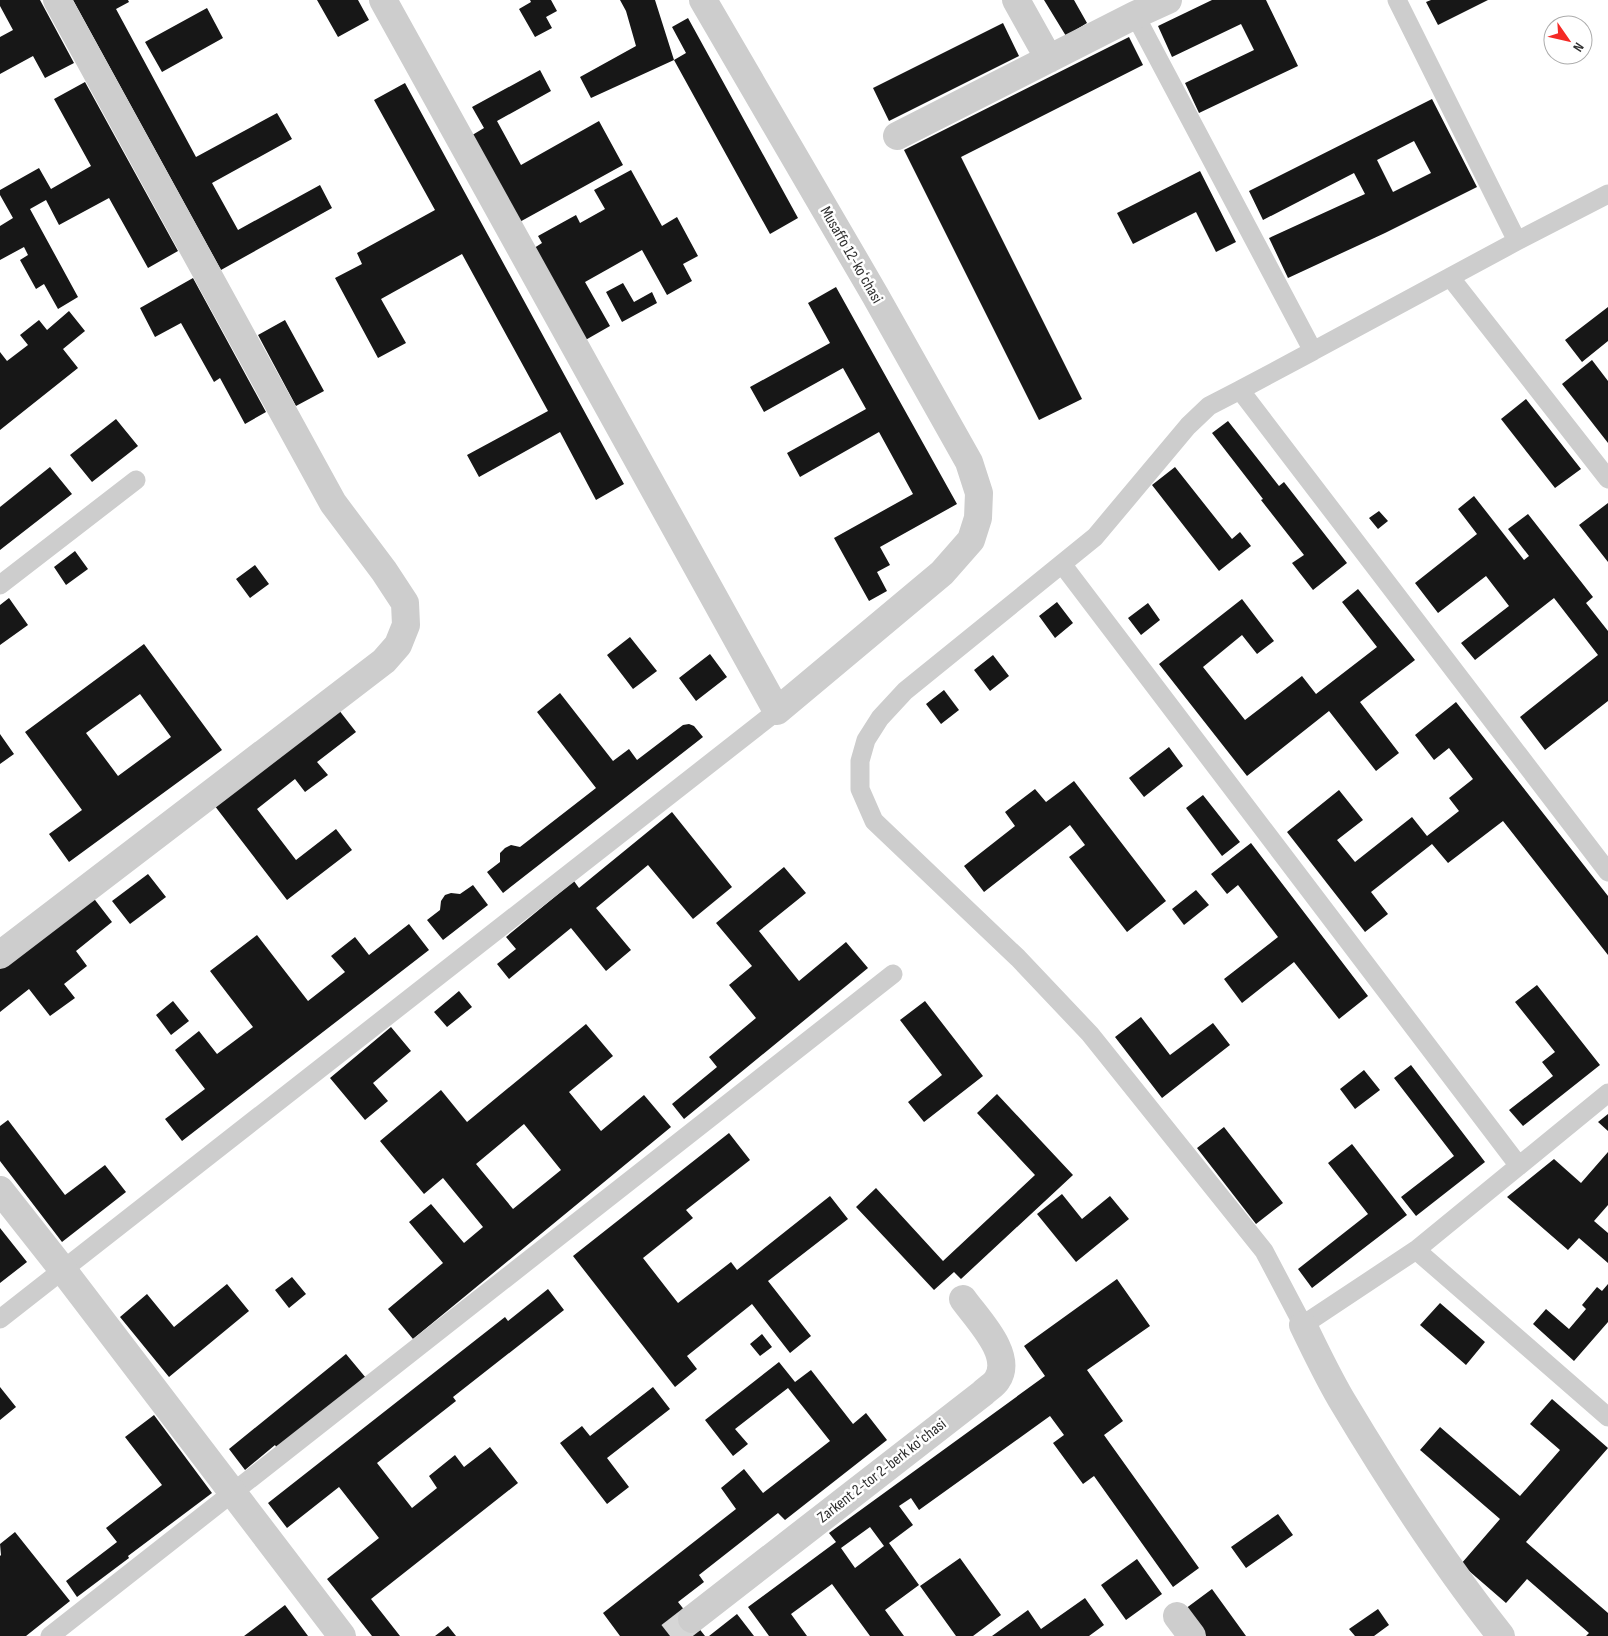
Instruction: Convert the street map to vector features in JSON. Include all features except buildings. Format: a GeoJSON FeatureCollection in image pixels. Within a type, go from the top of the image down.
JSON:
{"type":"FeatureCollection","features":[{"type":"Feature","properties":{"kind":"street"},"geometry":{"type":"LineString","coordinates":[[0,955],[384,661],[398,645],[406,626],[405,602],[333,503],[57,0]]}},
{"type":"Feature","properties":{"kind":"street"},"geometry":{"type":"LineString","coordinates":[[383,0],[777,711]]}},
{"type":"Feature","properties":{"kind":"street","name":"Musaffo 12-koʻchasi"},"geometry":{"type":"LineString","coordinates":[[702,0],[870,287],[969,462],[980,493],[978,518],[971,540],[942,573],[777,711]]}},
{"type":"Feature","properties":{"kind":"street"},"geometry":{"type":"LineString","coordinates":[[1016,0],[1049,58]]}},
{"type":"Feature","properties":{"kind":"street"},"geometry":{"type":"LineString","coordinates":[[897,136],[1049,58],[1168,0]]}},
{"type":"Feature","properties":{"kind":"street"},"geometry":{"type":"LineString","coordinates":[[0,1190],[342,1636]]}},
{"type":"Feature","properties":{"kind":"street","name":"Zarkent 2-tor 2-berk koʻchasi"},"geometry":{"type":"LineString","coordinates":[[692,1619],[998,1380],[1002,1362],[997,1345],[963,1299]]}},
{"type":"Feature","properties":{"kind":"street"},"geometry":{"type":"LineString","coordinates":[[1303,1325],[1340,1398],[1432,1543],[1502,1636]]}},
{"type":"Feature","properties":{"kind":"lane"},"geometry":{"type":"LineString","coordinates":[[1397,0],[1517,241]]}},
{"type":"Feature","properties":{"kind":"lane"},"geometry":{"type":"LineString","coordinates":[[1135,15],[1313,351]]}},
{"type":"Feature","properties":{"kind":"lane"},"geometry":{"type":"LineString","coordinates":[[1608,194],[1209,406],[1188,426],[1095,537],[905,691],[880,718],[866,740],[860,761],[860,789],[874,821],[1018,958],[1090,1034],[1264,1251],[1303,1325],[1416,1250],[1608,1092]]}},
{"type":"Feature","properties":{"kind":"lane"},"geometry":{"type":"LineString","coordinates":[[1450,277],[1608,479]]}},
{"type":"Feature","properties":{"kind":"lane"},"geometry":{"type":"LineString","coordinates":[[1240,390],[1608,872]]}},
{"type":"Feature","properties":{"kind":"lane"},"geometry":{"type":"LineString","coordinates":[[0,585],[136,480]]}},
{"type":"Feature","properties":{"kind":"lane"},"geometry":{"type":"LineString","coordinates":[[1062,564],[1519,1166]]}},
{"type":"Feature","properties":{"kind":"lane"},"geometry":{"type":"LineString","coordinates":[[0,1319],[777,711]]}},
{"type":"Feature","properties":{"kind":"lane"},"geometry":{"type":"LineString","coordinates":[[50,1636],[893,974]]}},
{"type":"Feature","properties":{"kind":"lane"},"geometry":{"type":"LineString","coordinates":[[1416,1250],[1608,1417]]}},
{"type":"Feature","properties":{"kind":"tunnel"},"geometry":{"type":"LineString","coordinates":[[670,1636],[692,1619]]}}]}
